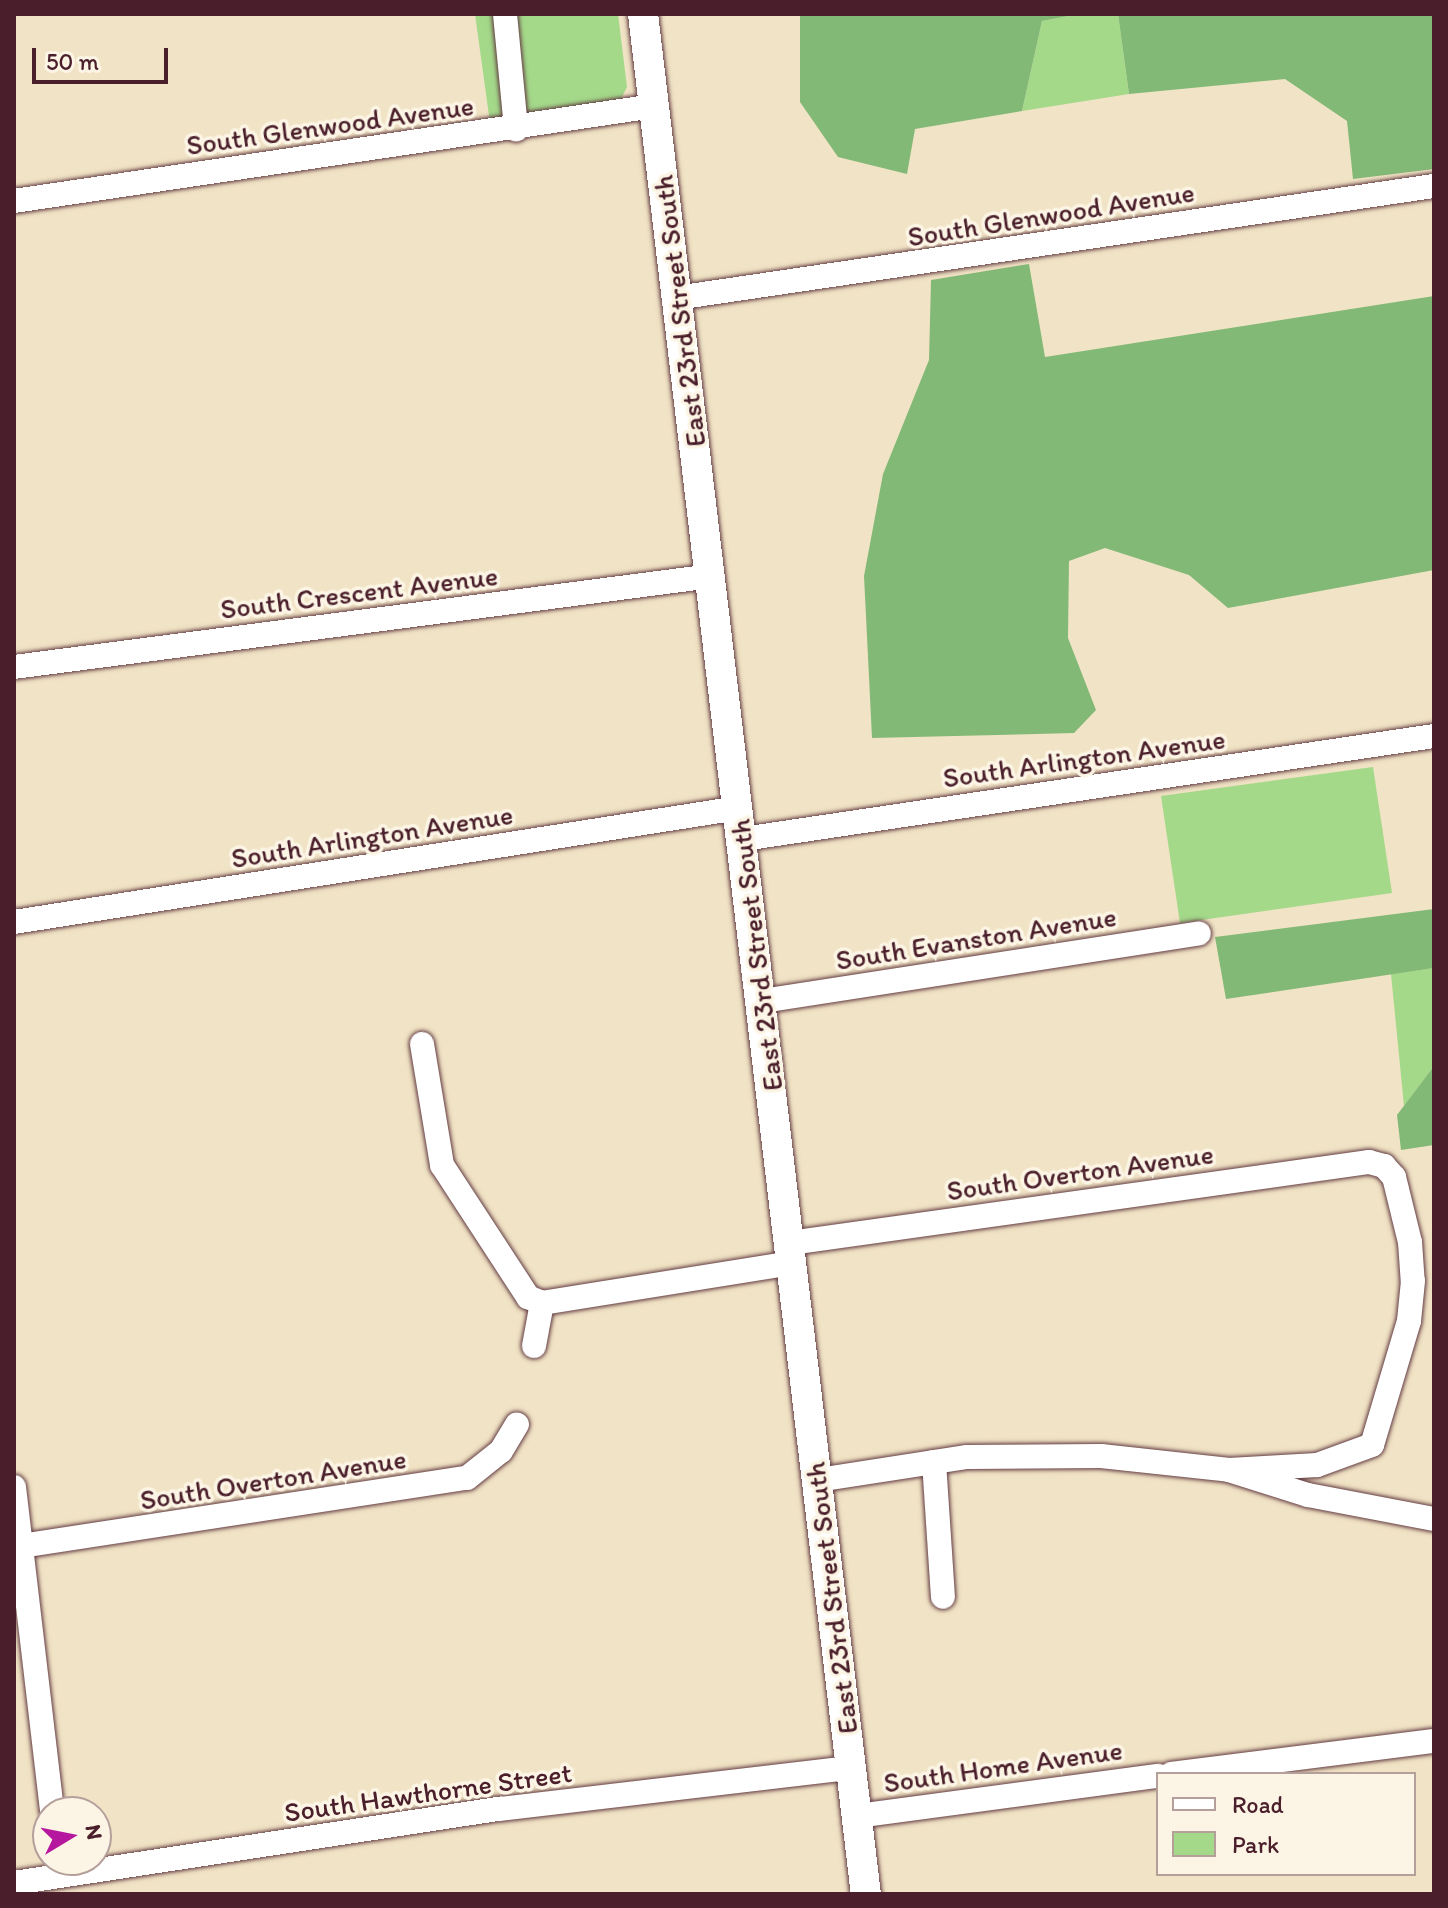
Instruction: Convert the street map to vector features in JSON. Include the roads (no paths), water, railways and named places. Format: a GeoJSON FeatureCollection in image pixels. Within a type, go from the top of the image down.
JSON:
{"type":"FeatureCollection","features":[{"type":"Feature","properties":{"kind":"main road","name":"East 23rd Street South"},"geometry":{"type":"LineString","coordinates":[[642,15],[712,576],[866,1894]]}},
{"type":"Feature","properties":{"kind":"street"},"geometry":{"type":"LineString","coordinates":[[505,14],[516,129]]}},
{"type":"Feature","properties":{"kind":"street","name":"South Glenwood Avenue"},"geometry":{"type":"LineString","coordinates":[[14,201],[516,129],[654,106]]}},
{"type":"Feature","properties":{"kind":"street","name":"South Glenwood Avenue"},"geometry":{"type":"LineString","coordinates":[[676,298],[1434,186]]}},
{"type":"Feature","properties":{"kind":"street","name":"South Crescent Avenue"},"geometry":{"type":"LineString","coordinates":[[14,667],[712,576]]}},
{"type":"Feature","properties":{"kind":"street","name":"South Arlington Avenue"},"geometry":{"type":"LineString","coordinates":[[743,839],[1434,736]]}},
{"type":"Feature","properties":{"kind":"street","name":"South Arlington Avenue"},"geometry":{"type":"LineString","coordinates":[[14,922],[739,808]]}},
{"type":"Feature","properties":{"kind":"street","name":"South Evanston Avenue"},"geometry":{"type":"LineString","coordinates":[[762,1001],[1199,933]]}},
{"type":"Feature","properties":{"kind":"street"},"geometry":{"type":"LineString","coordinates":[[422,1044],[442,1165],[507,1273],[542,1303],[534,1346]]}},
{"type":"Feature","properties":{"kind":"street","name":"South Overton Avenue"},"geometry":{"type":"LineString","coordinates":[[542,1303],[791,1253],[1377,1164],[1394,1177],[1413,1281],[1409,1321],[1372,1445],[1351,1458],[1317,1465],[1229,1470]]}},
{"type":"Feature","properties":{"kind":"street","name":"South Overton Avenue"},"geometry":{"type":"LineString","coordinates":[[18,1547],[467,1478],[501,1451],[517,1424]]}},
{"type":"Feature","properties":{"kind":"street"},"geometry":{"type":"LineString","coordinates":[[818,1480],[934,1462],[1024,1453],[1229,1470],[1308,1495],[1434,1519]]}},
{"type":"Feature","properties":{"kind":"street"},"geometry":{"type":"LineString","coordinates":[[934,1462],[943,1597]]}},
{"type":"Feature","properties":{"kind":"street"},"geometry":{"type":"LineString","coordinates":[[14,1487],[18,1547],[50,1796]]}},
{"type":"Feature","properties":{"kind":"street"},"geometry":{"type":"LineString","coordinates":[[1187,1772],[1434,1741]]}},
{"type":"Feature","properties":{"kind":"street","name":"South Hawthorne Street"},"geometry":{"type":"LineString","coordinates":[[112,1861],[500,1809],[851,1768]]}},
{"type":"Feature","properties":{"kind":"street","name":"South Home Avenue"},"geometry":{"type":"LineString","coordinates":[[857,1816],[1156,1776]]}},
{"type":"Feature","properties":{"kind":"street","name":"South Hawthorne Street"},"geometry":{"type":"LineString","coordinates":[[14,1883],[35,1876]]}}]}
